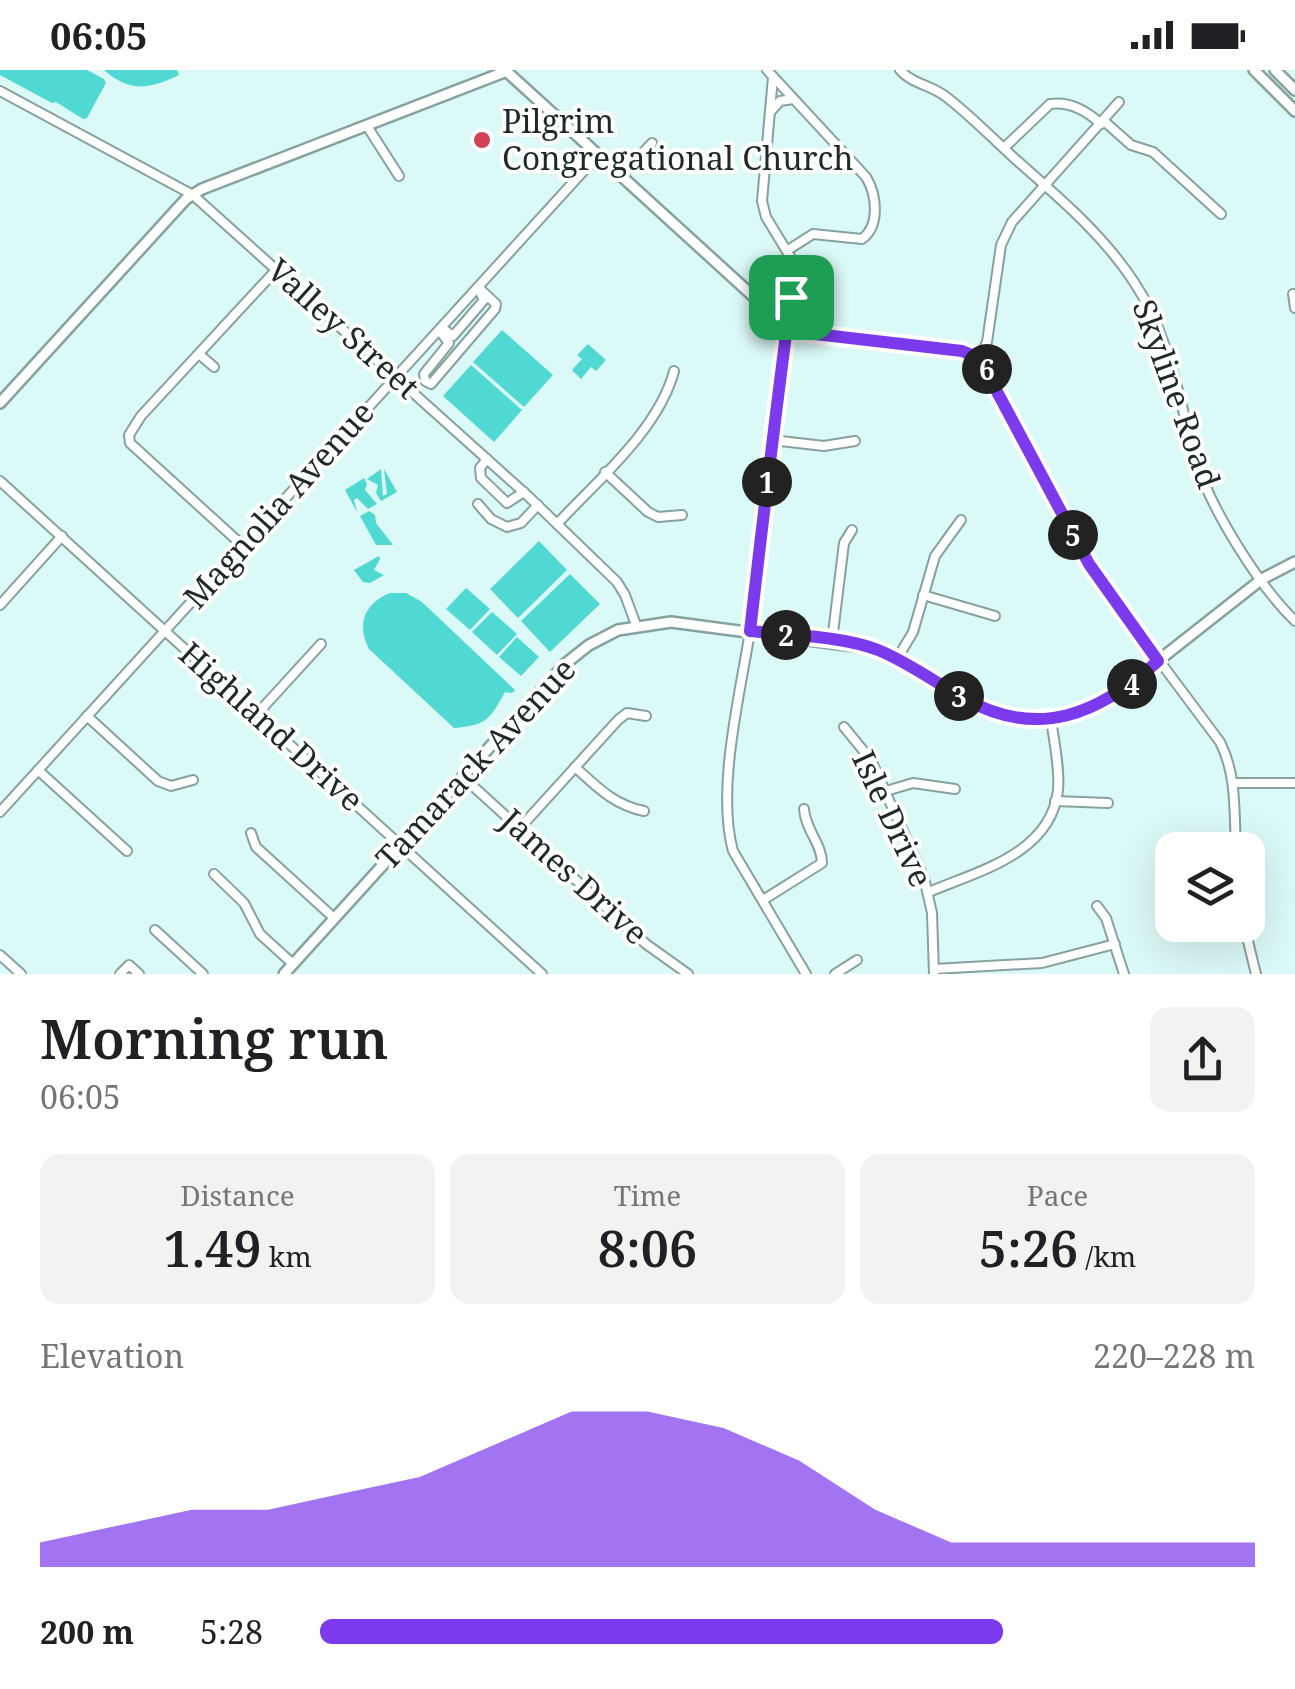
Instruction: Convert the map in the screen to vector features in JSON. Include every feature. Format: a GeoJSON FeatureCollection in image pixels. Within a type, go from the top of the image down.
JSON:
{"type":"FeatureCollection","features":[{"type":"Feature","properties":{"kind":"main road"},"geometry":{"type":"LineString","coordinates":[[0,403],[193,195],[507,70],[787,328],[750,631]]}},
{"type":"Feature","properties":{"kind":"main road"},"geometry":{"type":"LineString","coordinates":[[1254,70],[1295,111]]}},
{"type":"Feature","properties":{"kind":"main road"},"geometry":{"type":"LineString","coordinates":[[1275,70],[1295,90]]}},
{"type":"Feature","properties":{"kind":"main road"},"geometry":{"type":"LineString","coordinates":[[765,308],[776,309],[791,297]]}},
{"type":"Feature","properties":{"kind":"main road","name":"Tamarack Avenue"},"geometry":{"type":"LineString","coordinates":[[284,974],[565,664],[602,637],[636,625],[671,622],[876,648],[990,711],[1018,718],[1052,719],[1107,701],[1131,686],[1262,579],[1295,562]]}},
{"type":"Feature","properties":{"kind":"street","name":"Skyline Road"},"geometry":{"type":"LineString","coordinates":[[900,70],[911,80],[946,96],[1004,148],[1104,242],[1136,284],[1159,328],[1201,474],[1220,514],[1295,621]]}},
{"type":"Feature","properties":{"kind":"street"},"geometry":{"type":"LineString","coordinates":[[770,74],[866,177],[875,199],[872,230],[862,239],[812,234],[788,250]]}},
{"type":"Feature","properties":{"kind":"street"},"geometry":{"type":"LineString","coordinates":[[770,74],[771,111],[762,201],[766,218],[788,250],[794,270],[787,328],[962,351],[979,358],[1089,564],[1230,760],[1235,832]]}},
{"type":"Feature","properties":{"kind":"street","name":"Valley Street"},"geometry":{"type":"LineString","coordinates":[[0,91],[193,195],[558,524],[616,582],[636,625]]}},
{"type":"Feature","properties":{"kind":"street"},"geometry":{"type":"LineString","coordinates":[[771,111],[780,102],[793,99]]}},
{"type":"Feature","properties":{"kind":"street"},"geometry":{"type":"LineString","coordinates":[[979,358],[986,342],[1001,245],[1012,222],[1119,102]]}},
{"type":"Feature","properties":{"kind":"street"},"geometry":{"type":"LineString","coordinates":[[1004,148],[1050,104],[1078,108],[1131,144],[1154,152],[1221,214]]}},
{"type":"Feature","properties":{"kind":"street"},"geometry":{"type":"LineString","coordinates":[[367,126],[399,176]]}},
{"type":"Feature","properties":{"kind":"street"},"geometry":{"type":"LineString","coordinates":[[622,175],[652,143]]}},
{"type":"Feature","properties":{"kind":"street","name":"Magnolia Avenue"},"geometry":{"type":"LineString","coordinates":[[0,812],[599,154]]}},
{"type":"Feature","properties":{"kind":"street"},"geometry":{"type":"LineString","coordinates":[[242,545],[130,443],[131,429],[277,269]]}},
{"type":"Feature","properties":{"kind":"street"},"geometry":{"type":"LineString","coordinates":[[453,336],[486,298],[476,288]]}},
{"type":"Feature","properties":{"kind":"street"},"geometry":{"type":"LineString","coordinates":[[440,328],[450,343],[424,374],[430,384],[496,309],[496,304],[476,288]]}},
{"type":"Feature","properties":{"kind":"street"},"geometry":{"type":"LineString","coordinates":[[1293,294],[1295,308]]}},
{"type":"Feature","properties":{"kind":"street"},"geometry":{"type":"LineString","coordinates":[[440,328],[462,346]]}},
{"type":"Feature","properties":{"kind":"street"},"geometry":{"type":"LineString","coordinates":[[198,354],[214,368]]}},
{"type":"Feature","properties":{"kind":"street"},"geometry":{"type":"LineString","coordinates":[[558,524],[654,416],[668,396],[674,371]]}},
{"type":"Feature","properties":{"kind":"street"},"geometry":{"type":"LineString","coordinates":[[772,440],[824,446],[855,441]]}},
{"type":"Feature","properties":{"kind":"street"},"geometry":{"type":"LineString","coordinates":[[488,459],[480,468],[481,478],[500,498],[508,503],[524,492]]}},
{"type":"Feature","properties":{"kind":"street"},"geometry":{"type":"LineString","coordinates":[[605,472],[648,512],[658,517],[682,515]]}},
{"type":"Feature","properties":{"kind":"street","name":"Highland Drive"},"geometry":{"type":"LineString","coordinates":[[0,480],[542,974]]}},
{"type":"Feature","properties":{"kind":"street"},"geometry":{"type":"LineString","coordinates":[[478,504],[491,519],[507,527],[521,522],[538,506]]}},
{"type":"Feature","properties":{"kind":"street"},"geometry":{"type":"LineString","coordinates":[[897,659],[913,632],[935,556],[962,520]]}},
{"type":"Feature","properties":{"kind":"street"},"geometry":{"type":"LineString","coordinates":[[832,641],[844,543],[852,530]]}},
{"type":"Feature","properties":{"kind":"street"},"geometry":{"type":"LineString","coordinates":[[0,605],[62,536]]}},
{"type":"Feature","properties":{"kind":"street"},"geometry":{"type":"LineString","coordinates":[[923,595],[995,616]]}},
{"type":"Feature","properties":{"kind":"street"},"geometry":{"type":"LineString","coordinates":[[750,631],[726,808],[733,851],[806,974]]}},
{"type":"Feature","properties":{"kind":"street"},"geometry":{"type":"LineString","coordinates":[[257,714],[321,644]]}},
{"type":"Feature","properties":{"kind":"street"},"geometry":{"type":"LineString","coordinates":[[519,829],[618,720],[627,713],[646,716]]}},
{"type":"Feature","properties":{"kind":"street"},"geometry":{"type":"LineString","coordinates":[[87,716],[158,781],[172,786],[194,780]]}},
{"type":"Feature","properties":{"kind":"street"},"geometry":{"type":"LineString","coordinates":[[929,892],[1022,850],[1047,822],[1058,787],[1052,719]]}},
{"type":"Feature","properties":{"kind":"street","name":"Isle Drive"},"geometry":{"type":"LineString","coordinates":[[844,727],[872,760],[929,892],[934,972]]}},
{"type":"Feature","properties":{"kind":"street"},"geometry":{"type":"LineString","coordinates":[[575,767],[612,800],[626,808],[644,811]]}},
{"type":"Feature","properties":{"kind":"street"},"geometry":{"type":"LineString","coordinates":[[38,770],[127,851]]}},
{"type":"Feature","properties":{"kind":"street","name":"James Drive"},"geometry":{"type":"LineString","coordinates":[[462,777],[646,944],[687,974]]}},
{"type":"Feature","properties":{"kind":"street"},"geometry":{"type":"LineString","coordinates":[[886,791],[913,782],[955,789]]}},
{"type":"Feature","properties":{"kind":"street"},"geometry":{"type":"LineString","coordinates":[[1233,782],[1295,783]]}},
{"type":"Feature","properties":{"kind":"street"},"geometry":{"type":"LineString","coordinates":[[1056,801],[1108,804]]}},
{"type":"Feature","properties":{"kind":"street"},"geometry":{"type":"LineString","coordinates":[[763,900],[822,863],[804,809]]}},
{"type":"Feature","properties":{"kind":"street"},"geometry":{"type":"LineString","coordinates":[[251,833],[256,847],[334,918]]}},
{"type":"Feature","properties":{"kind":"street"},"geometry":{"type":"LineString","coordinates":[[214,874],[244,903],[260,934],[293,964]]}},
{"type":"Feature","properties":{"kind":"street"},"geometry":{"type":"LineString","coordinates":[[1097,906],[1106,918],[1124,974]]}},
{"type":"Feature","properties":{"kind":"street"},"geometry":{"type":"LineString","coordinates":[[155,930],[204,974]]}},
{"type":"Feature","properties":{"kind":"street"},"geometry":{"type":"LineString","coordinates":[[1248,942],[1256,974]]}},
{"type":"Feature","properties":{"kind":"street"},"geometry":{"type":"LineString","coordinates":[[934,972],[1042,962],[1115,944]]}},
{"type":"Feature","properties":{"kind":"street"},"geometry":{"type":"LineString","coordinates":[[0,955],[21,974]]}},
{"type":"Feature","properties":{"kind":"street"},"geometry":{"type":"LineString","coordinates":[[834,974],[858,960]]}},
{"type":"Feature","properties":{"kind":"street"},"geometry":{"type":"LineString","coordinates":[[120,974],[129,964],[139,974]]}},
{"type":"Feature","properties":{"kind":"shaded area"},"geometry":{"type":"Polygon","coordinates":[[[0,70],[87,70],[106,83],[83,119],[0,75],[0,70]]]}},
{"type":"Feature","properties":{"kind":"shaded area"},"geometry":{"type":"Polygon","coordinates":[[[104,70],[177,70],[179,75],[140,86],[123,82],[104,70]]]}},
{"type":"Feature","properties":{"kind":"shaded area"},"geometry":{"type":"Polygon","coordinates":[[[502,330],[553,375],[524,407],[473,362],[502,330]]]}},
{"type":"Feature","properties":{"kind":"shaded area"},"geometry":{"type":"Polygon","coordinates":[[[588,344],[606,360],[596,371],[591,367],[581,379],[572,370],[582,359],[577,355],[588,344]]]}},
{"type":"Feature","properties":{"kind":"shaded area"},"geometry":{"type":"Polygon","coordinates":[[[471,365],[522,410],[494,442],[443,396],[471,365]]]}},
{"type":"Feature","properties":{"kind":"shaded area"},"geometry":{"type":"Polygon","coordinates":[[[381,469],[383,496],[387,494],[384,469],[397,492],[381,501],[376,493],[378,485],[367,479],[381,469]]]}},
{"type":"Feature","properties":{"kind":"shaded area"},"geometry":{"type":"Polygon","coordinates":[[[364,478],[365,490],[377,504],[368,509],[357,498],[357,512],[345,490],[364,478]]]}},
{"type":"Feature","properties":{"kind":"shaded area"},"geometry":{"type":"Polygon","coordinates":[[[369,511],[393,545],[376,545],[360,516],[369,511]]]}},
{"type":"Feature","properties":{"kind":"shaded area"},"geometry":{"type":"Polygon","coordinates":[[[539,541],[567,570],[518,618],[490,589],[539,541]]]}},
{"type":"Feature","properties":{"kind":"shaded area"},"geometry":{"type":"Polygon","coordinates":[[[379,556],[374,570],[384,575],[370,583],[363,582],[354,570],[379,556]]]}},
{"type":"Feature","properties":{"kind":"shaded area"},"geometry":{"type":"Polygon","coordinates":[[[570,574],[600,604],[550,652],[521,621],[570,574]]]}},
{"type":"Feature","properties":{"kind":"shaded area"},"geometry":{"type":"Polygon","coordinates":[[[466,588],[490,609],[470,630],[446,609],[466,588]]]}},
{"type":"Feature","properties":{"kind":"shaded area"},"geometry":{"type":"Polygon","coordinates":[[[390,593],[406,593],[422,602],[515,690],[505,692],[486,720],[454,728],[369,649],[363,631],[365,615],[374,602],[390,593]]]}},
{"type":"Feature","properties":{"kind":"shaded area"},"geometry":{"type":"Polygon","coordinates":[[[492,612],[517,634],[497,655],[472,632],[492,612]]]}},
{"type":"Feature","properties":{"kind":"shaded area"},"geometry":{"type":"Polygon","coordinates":[[[517,637],[539,657],[521,676],[499,657],[517,637]]]}},
{"type":"Feature","properties":{"kind":"place","name":"Pilgrim Congregational Church"},"geometry":{"type":"Point","coordinates":[482,140]}},
{"type":"Feature","properties":{"kind":"route"},"geometry":{"type":"LineString","coordinates":[[791,297],[784,306],[765,308],[787,328],[798,332],[962,351],[979,358],[1089,564],[1158,661],[1131,686],[1094,708],[1034,720],[990,711],[968,701],[876,648],[750,631],[774,422],[787,328],[791,297]]}}]}
